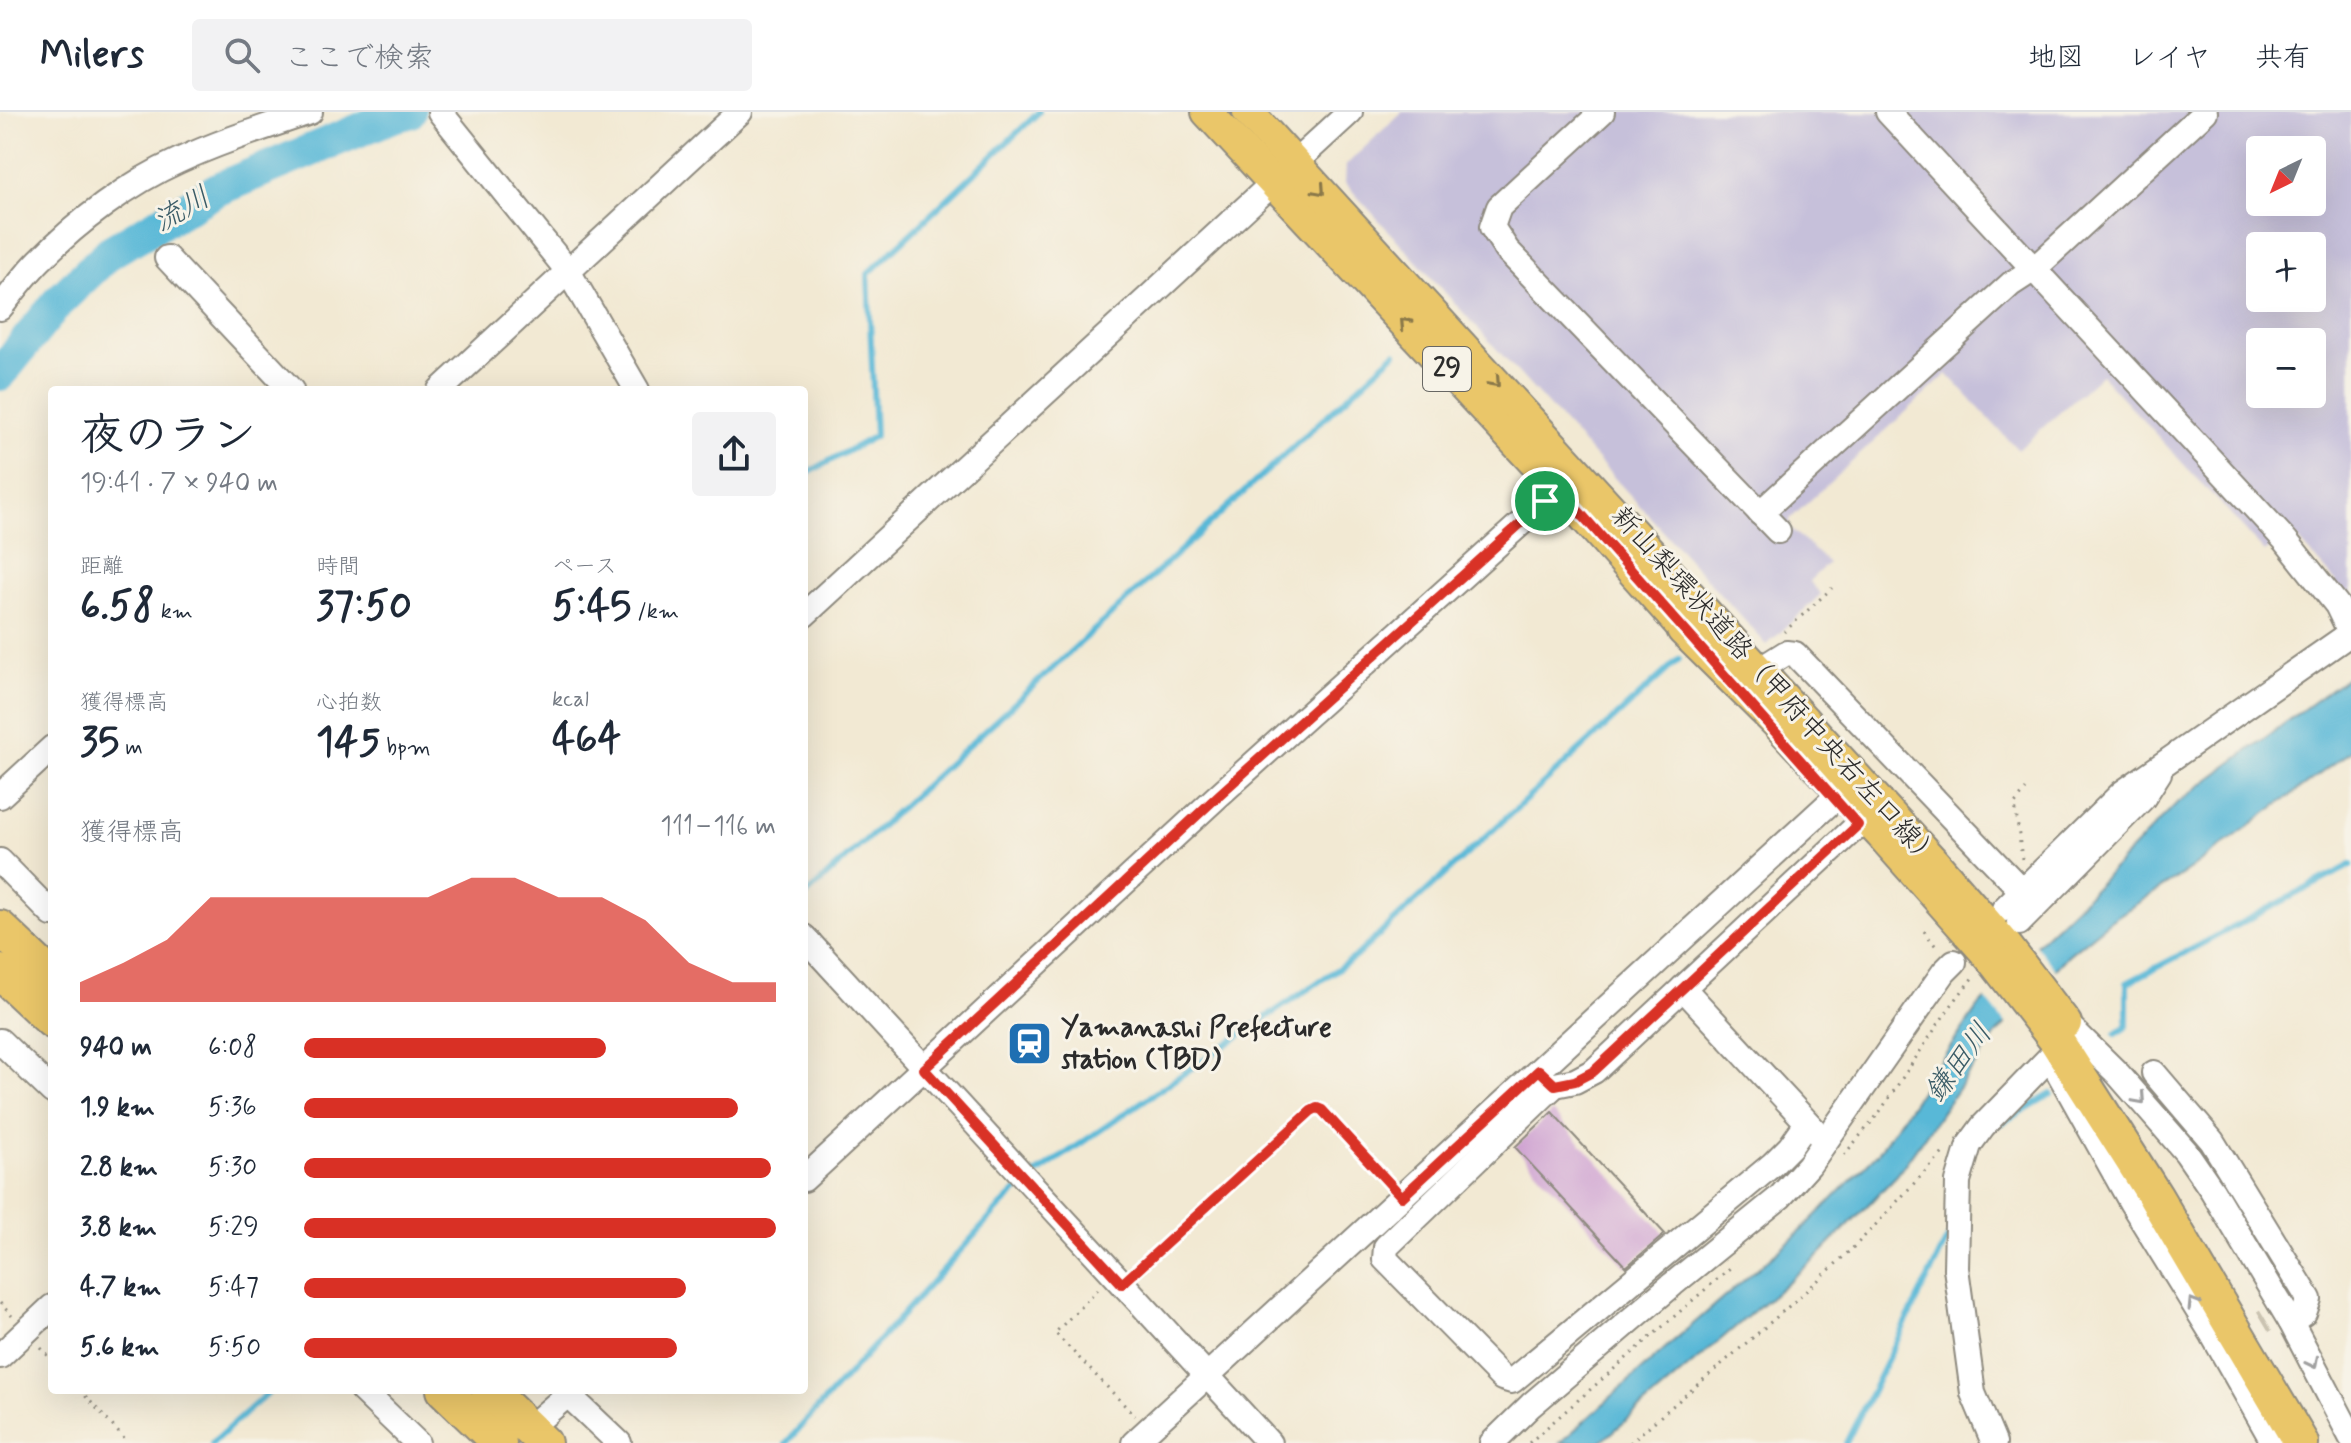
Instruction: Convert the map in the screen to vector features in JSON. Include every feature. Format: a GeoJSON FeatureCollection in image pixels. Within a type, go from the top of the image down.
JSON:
{"type":"FeatureCollection","features":[{"type":"Feature","properties":{"kind":"highway"},"geometry":{"type":"LineString","coordinates":[[1684,629],[1778,722],[1986,946],[2053,1040],[2155,1196],[2301,1443]]}},
{"type":"Feature","properties":{"kind":"highway"},"geometry":{"type":"LineString","coordinates":[[0,928],[48,973]]}},
{"type":"Feature","properties":{"kind":"highway"},"geometry":{"type":"LineString","coordinates":[[0,972],[48,1017]]}},
{"type":"Feature","properties":{"kind":"highway"},"geometry":{"type":"LineString","coordinates":[[2053,1040],[2173,1189],[2288,1393],[2311,1443]]}},
{"type":"Feature","properties":{"kind":"highway"},"geometry":{"type":"LineString","coordinates":[[448,1394],[499,1443]]}},
{"type":"Feature","properties":{"kind":"highway"},"geometry":{"type":"LineString","coordinates":[[494,1394],[543,1430]]}},
{"type":"Feature","properties":{"kind":"main road","name":"新山梨環状道路（甲府中央右左口線）"},"geometry":{"type":"LineString","coordinates":[[1207,112],[1284,173],[1759,670],[1925,851],[1986,946]]}},
{"type":"Feature","properties":{"kind":"main road","name":"新山梨環状道路（甲府中央右左口線）"},"geometry":{"type":"LineString","coordinates":[[1248,112],[1284,173],[1559,489],[1912,884],[1986,946]]}},
{"type":"Feature","properties":{"kind":"street"},"geometry":{"type":"LineString","coordinates":[[0,308],[39,260],[123,192],[175,162],[272,118],[310,112]]}},
{"type":"Feature","properties":{"kind":"street"},"geometry":{"type":"LineString","coordinates":[[808,611],[1350,112]]}},
{"type":"Feature","properties":{"kind":"street"},"geometry":{"type":"LineString","coordinates":[[1888,112],[2286,541],[2337,605],[2351,634],[2122,793],[2022,891],[1986,946]]}},
{"type":"Feature","properties":{"kind":"street"},"geometry":{"type":"LineString","coordinates":[[1760,513],[2205,112]]}},
{"type":"Feature","properties":{"kind":"street"},"geometry":{"type":"LineString","coordinates":[[444,386],[733,114]]}},
{"type":"Feature","properties":{"kind":"street"},"geometry":{"type":"LineString","coordinates":[[1586,117],[1499,207],[1492,227],[1507,250],[1778,531]]}},
{"type":"Feature","properties":{"kind":"street"},"geometry":{"type":"LineString","coordinates":[[446,120],[568,271],[635,386]]}},
{"type":"Feature","properties":{"kind":"street"},"geometry":{"type":"LineString","coordinates":[[167,258],[287,386]]}},
{"type":"Feature","properties":{"kind":"street"},"geometry":{"type":"LineString","coordinates":[[808,1175],[1219,795],[1559,489]]}},
{"type":"Feature","properties":{"kind":"street"},"geometry":{"type":"LineString","coordinates":[[1759,670],[1786,653],[1795,654],[2022,891]]}},
{"type":"Feature","properties":{"kind":"street"},"geometry":{"type":"LineString","coordinates":[[0,796],[48,752]]}},
{"type":"Feature","properties":{"kind":"street"},"geometry":{"type":"LineString","coordinates":[[1492,1443],[1673,1284],[1780,1197],[1809,1165],[1944,972],[1986,946],[2143,798],[2165,762]]}},
{"type":"Feature","properties":{"kind":"street"},"geometry":{"type":"LineString","coordinates":[[1807,1123],[1773,1164],[1512,1381],[1502,1378],[1385,1259],[1386,1247],[1547,1077],[1835,798]]}},
{"type":"Feature","properties":{"kind":"street"},"geometry":{"type":"LineString","coordinates":[[1142,1436],[1402,1197],[1547,1077],[1575,1081],[1594,1071],[1858,825]]}},
{"type":"Feature","properties":{"kind":"street"},"geometry":{"type":"LineString","coordinates":[[0,861],[48,910]]}},
{"type":"Feature","properties":{"kind":"street"},"geometry":{"type":"LineString","coordinates":[[808,941],[1269,1443]]}},
{"type":"Feature","properties":{"kind":"street"},"geometry":{"type":"LineString","coordinates":[[1683,988],[1825,1142]]}},
{"type":"Feature","properties":{"kind":"street"},"geometry":{"type":"LineString","coordinates":[[1994,1443],[1973,1393],[1956,1268],[1958,1182],[1969,1145],[2053,1040]]}},
{"type":"Feature","properties":{"kind":"street"},"geometry":{"type":"LineString","coordinates":[[2053,1040],[2118,1074],[2186,1152],[2212,1190],[2351,1437]]}},
{"type":"Feature","properties":{"kind":"street"},"geometry":{"type":"LineString","coordinates":[[2053,1040],[2131,1202],[2226,1343],[2274,1443]]}},
{"type":"Feature","properties":{"kind":"street"},"geometry":{"type":"LineString","coordinates":[[0,1041],[48,1087]]}},
{"type":"Feature","properties":{"kind":"street"},"geometry":{"type":"LineString","coordinates":[[2154,1073],[2212,1141],[2309,1299],[2304,1313],[2281,1317]]}},
{"type":"Feature","properties":{"kind":"street"},"geometry":{"type":"LineString","coordinates":[[0,1356],[48,1311]]}},
{"type":"Feature","properties":{"kind":"street"},"geometry":{"type":"LineString","coordinates":[[366,1394],[417,1443]]}},
{"type":"Feature","properties":{"kind":"street"},"geometry":{"type":"LineString","coordinates":[[543,1430],[567,1394]]}},
{"type":"Feature","properties":{"kind":"street"},"geometry":{"type":"LineString","coordinates":[[570,1394],[619,1443]]}},
{"type":"Feature","properties":{"kind":"path"},"geometry":{"type":"LineString","coordinates":[[1785,631],[1832,588]]}},
{"type":"Feature","properties":{"kind":"path"},"geometry":{"type":"LineString","coordinates":[[2022,853],[2015,804],[2026,790]]}},
{"type":"Feature","properties":{"kind":"path"},"geometry":{"type":"LineString","coordinates":[[1924,931],[1986,946]]}},
{"type":"Feature","properties":{"kind":"path"},"geometry":{"type":"LineString","coordinates":[[1142,1436],[1055,1333],[1317,1108],[1402,1197]]}},
{"type":"Feature","properties":{"kind":"path"},"geometry":{"type":"LineString","coordinates":[[1630,1443],[1840,1260],[1884,1218],[1945,1151],[1969,1145]]}},
{"type":"Feature","properties":{"kind":"path"},"geometry":{"type":"LineString","coordinates":[[84,1394],[128,1443]]}},
{"type":"Feature","properties":{"kind":"shaded area"},"geometry":{"type":"Polygon","coordinates":[[[1402,112],[2351,112],[2351,609],[2331,586],[2336,582],[2289,529],[2265,552],[2101,375],[2018,450],[1947,374],[1790,519],[1790,528],[1828,563],[1809,581],[1821,594],[1767,645],[1345,183],[1346,165],[1402,112]]]}},
{"type":"Feature","properties":{"kind":"water","name":"鎌田川"},"geometry":{"type":"Polygon","coordinates":[[[2351,674],[2351,751],[2189,870],[2110,921],[2068,955],[1996,1035],[1897,1175],[1818,1256],[1600,1443],[1560,1443],[1800,1232],[1877,1154],[1978,1007],[2176,804],[2351,674]]]}},
{"type":"Feature","properties":{"kind":"pier"},"geometry":{"type":"Polygon","coordinates":[[[2033,942],[2058,973],[2008,1027],[1983,996],[2033,942]]]}},
{"type":"Feature","properties":{"kind":"building"},"geometry":{"type":"Polygon","coordinates":[[[1552,1112],[1665,1234],[1626,1267],[1515,1147],[1552,1112]]]}},
{"type":"Feature","properties":{"kind":"waterway","name":"流川"},"geometry":{"type":"LineString","coordinates":[[0,374],[58,302],[110,252],[218,189],[409,112]]}},
{"type":"Feature","properties":{"kind":"waterway"},"geometry":{"type":"LineString","coordinates":[[808,473],[875,436],[868,274],[1039,112]]}},
{"type":"Feature","properties":{"kind":"waterway"},"geometry":{"type":"LineString","coordinates":[[808,893],[1395,353]]}},
{"type":"Feature","properties":{"kind":"waterway"},"geometry":{"type":"LineString","coordinates":[[1033,1176],[1355,957],[1679,659]]}},
{"type":"Feature","properties":{"kind":"waterway"},"geometry":{"type":"LineString","coordinates":[[2116,1034],[2127,1026],[2127,983],[2351,865]]}},
{"type":"Feature","properties":{"kind":"waterway"},"geometry":{"type":"LineString","coordinates":[[2000,1124],[2051,1094]]}},
{"type":"Feature","properties":{"kind":"waterway"},"geometry":{"type":"LineString","coordinates":[[786,1443],[1021,1187]]}},
{"type":"Feature","properties":{"kind":"waterway"},"geometry":{"type":"LineString","coordinates":[[1846,1443],[1948,1238]]}},
{"type":"Feature","properties":{"kind":"waterway"},"geometry":{"type":"LineString","coordinates":[[212,1443],[267,1394]]}},
{"type":"Feature","properties":{"kind":"tunnel"},"geometry":{"type":"LineString","coordinates":[[2232,1340],[2266,1320]]}},
{"type":"Feature","properties":{"kind":"place","name":"Yamanashi Prefecture station (TBD)"},"geometry":{"type":"Point","coordinates":[1030,1044]}},
{"type":"Feature","properties":{"kind":"route"},"geometry":{"type":"LineString","coordinates":[[1559,489],[1858,825],[1594,1071],[1575,1081],[1555,1085],[1539,1070],[1402,1197],[1317,1108],[1122,1284],[924,1069],[1219,795],[1545,501],[1559,489]]}}]}
